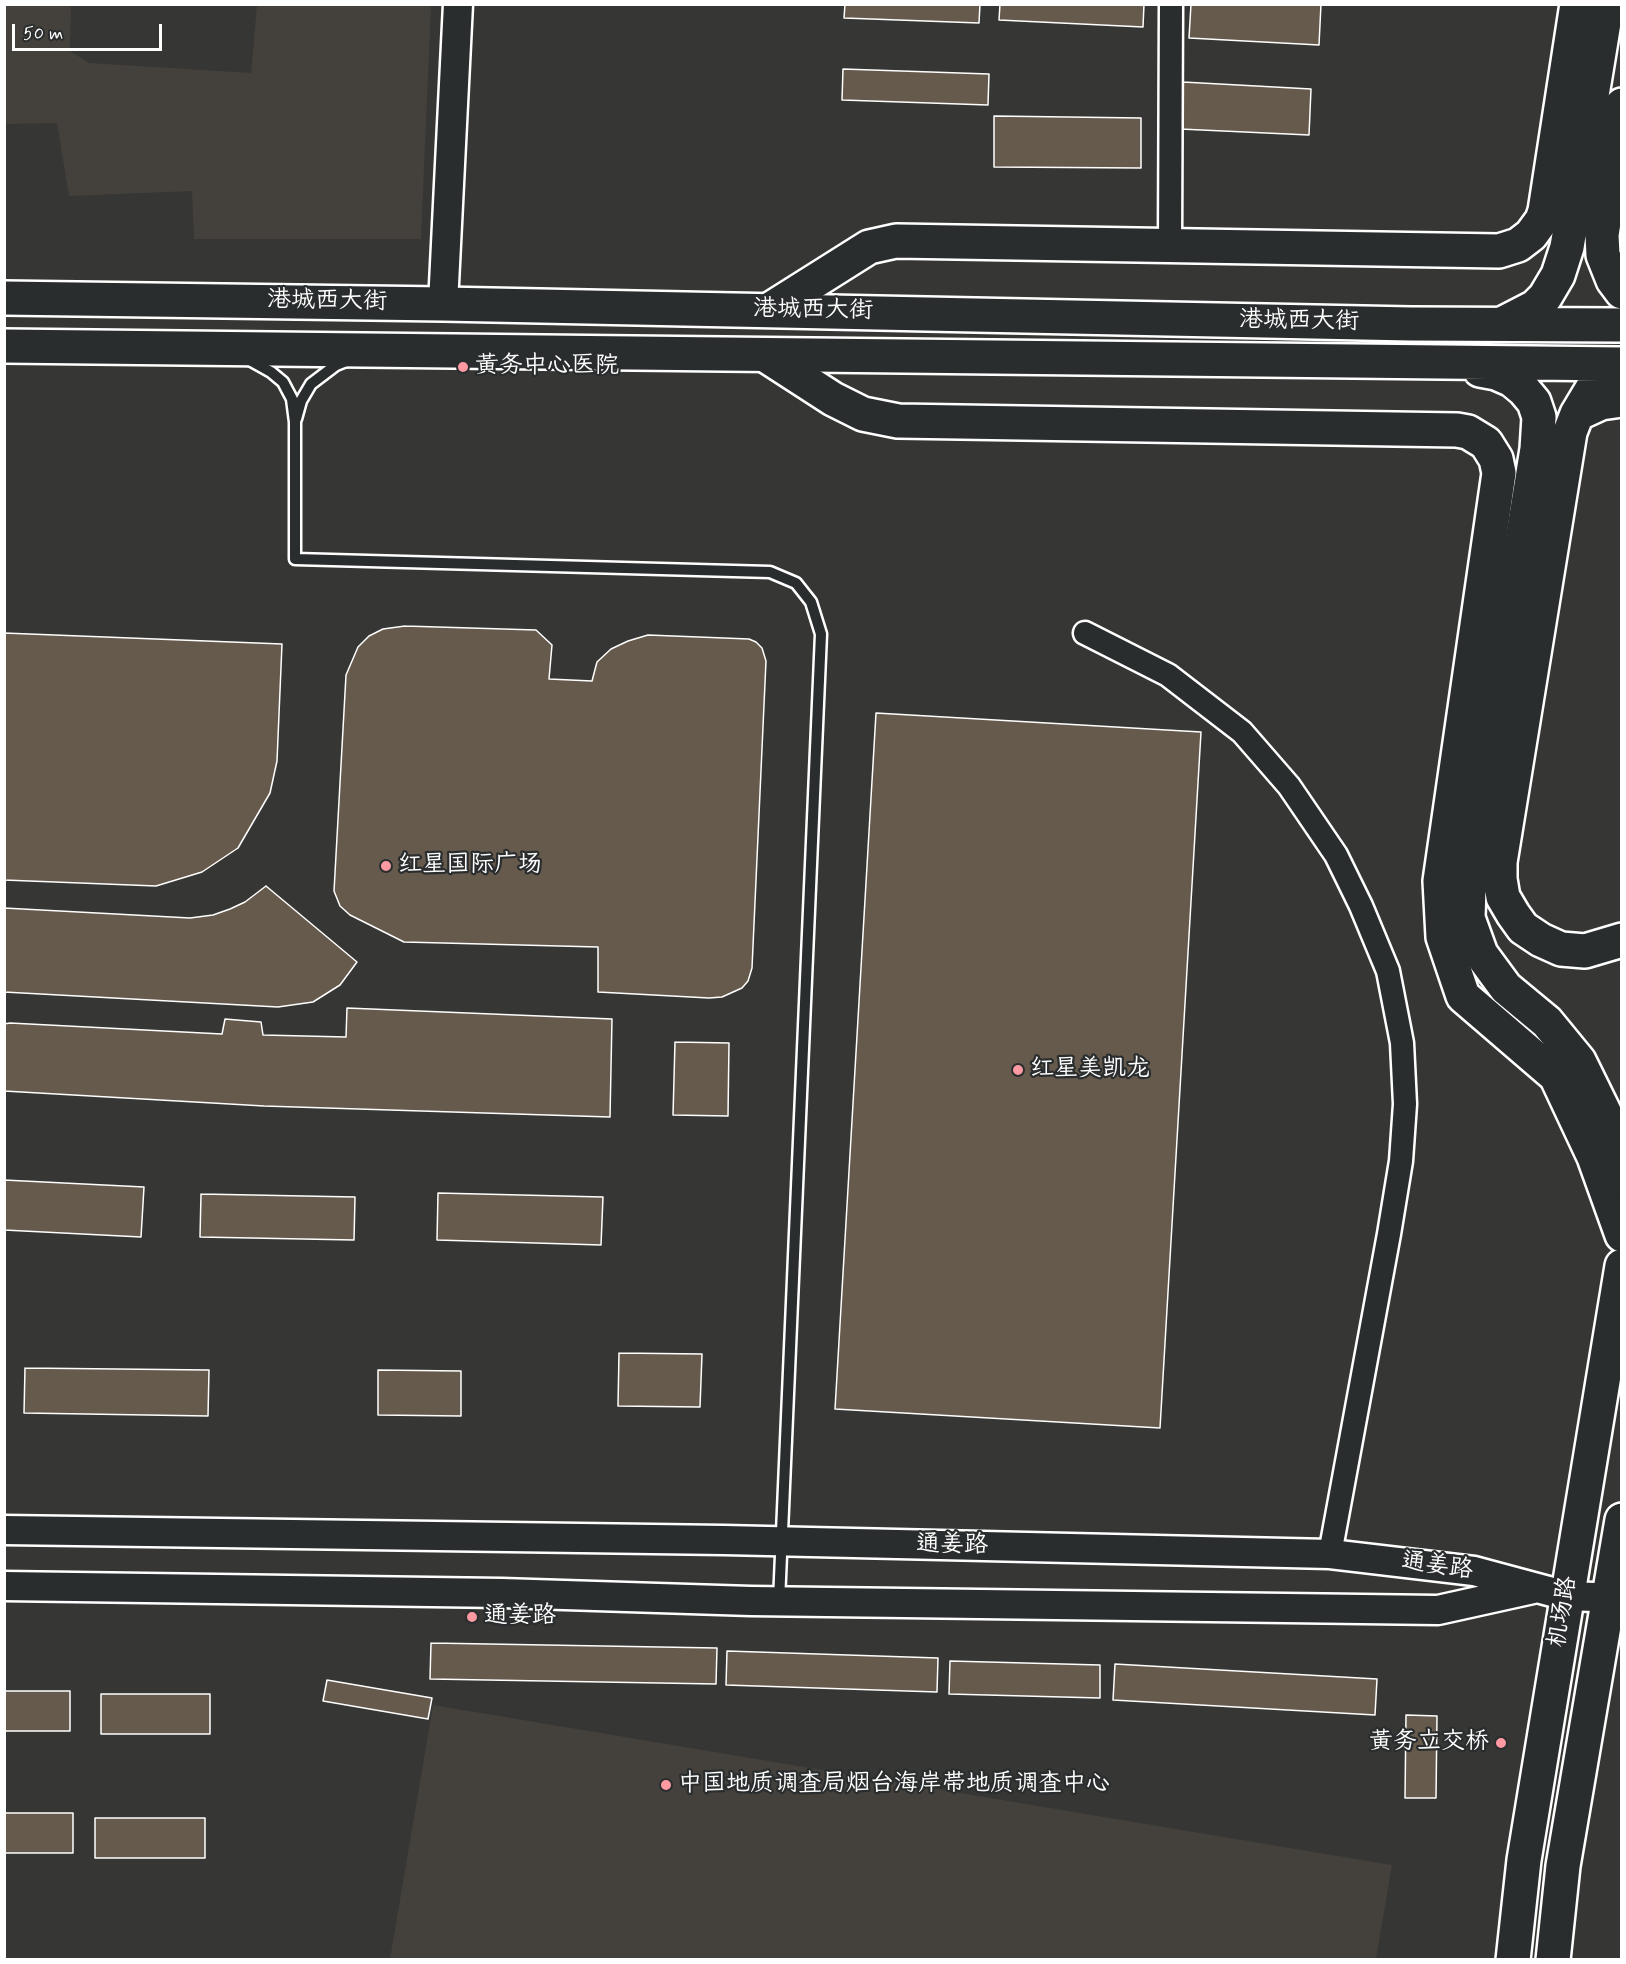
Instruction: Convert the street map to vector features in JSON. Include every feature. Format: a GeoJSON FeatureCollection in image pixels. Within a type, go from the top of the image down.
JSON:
{"type":"FeatureCollection","features":[{"type":"Feature","properties":{"kind":"main road"},"geometry":{"type":"LineString","coordinates":[[768,310],[869,247],[896,241],[1499,251],[1518,245],[1531,235],[1542,220],[1545,211],[1577,4]]}},
{"type":"Feature","properties":{"kind":"main road"},"geometry":{"type":"LineString","coordinates":[[1498,325],[1535,307],[1545,297],[1558,275],[1567,247],[1606,4]]}},
{"type":"Feature","properties":{"kind":"main road"},"geometry":{"type":"LineString","coordinates":[[1619,285],[1604,255],[1602,235],[1622,105]]}},
{"type":"Feature","properties":{"kind":"main road","name":"港城西大街"},"geometry":{"type":"LineString","coordinates":[[4,298],[442,304],[1498,325],[1622,325]]}},
{"type":"Feature","properties":{"kind":"main road","name":"港城西大街"},"geometry":{"type":"LineString","coordinates":[[4,346],[1622,364]]}},
{"type":"Feature","properties":{"kind":"main road"},"geometry":{"type":"LineString","coordinates":[[765,356],[833,399],[863,414],[898,421],[1457,430],[1468,432],[1486,444],[1496,459],[1499,472],[1440,881],[1443,937],[1462,996],[1556,1076],[1594,1157],[1622,1235]]}},
{"type":"Feature","properties":{"kind":"main road"},"geometry":{"type":"LineString","coordinates":[[1406,362],[1496,373],[1512,380],[1524,390],[1534,402],[1539,417],[1538,449],[1470,857],[1468,918],[1481,954],[1506,988],[1546,1022],[1580,1061],[1608,1120],[1622,1177]]}},
{"type":"Feature","properties":{"kind":"main road"},"geometry":{"type":"LineString","coordinates":[[1622,373],[1592,389],[1577,414],[1570,432],[1500,862],[1503,897],[1523,927],[1541,940],[1561,949],[1585,951],[1622,940]]}},
{"type":"Feature","properties":{"kind":"main road"},"geometry":{"type":"LineString","coordinates":[[1577,414],[1601,403],[1622,400]]}},
{"type":"Feature","properties":{"kind":"main road","name":"机场路"},"geometry":{"type":"LineString","coordinates":[[1513,1959],[1524,1860],[1622,1266]]}},
{"type":"Feature","properties":{"kind":"main road","name":"机场路"},"geometry":{"type":"LineString","coordinates":[[1553,1959],[1563,1866],[1615,1598],[1622,1520]]}},
{"type":"Feature","properties":{"kind":"street"},"geometry":{"type":"LineString","coordinates":[[442,304],[458,4]]}},
{"type":"Feature","properties":{"kind":"street"},"geometry":{"type":"LineString","coordinates":[[1170,245],[1171,4]]}},
{"type":"Feature","properties":{"kind":"street"},"geometry":{"type":"LineString","coordinates":[[1085,633],[1168,675],[1242,732],[1289,786],[1336,855],[1388,970],[1402,1043],[1405,1104],[1401,1161],[1330,1554]]}},
{"type":"Feature","properties":{"kind":"street","name":"通姜路"},"geometry":{"type":"LineString","coordinates":[[4,1530],[781,1542],[1330,1554],[1474,1571],[1567,1596],[1615,1598]]}},
{"type":"Feature","properties":{"kind":"street","name":"通姜路"},"geometry":{"type":"LineString","coordinates":[[4,1586],[502,1593],[779,1601],[1437,1610],[1535,1589]]}},
{"type":"Feature","properties":{"kind":"lane"},"geometry":{"type":"LineString","coordinates":[[214,348],[247,359],[271,372],[283,382],[292,399],[296,422],[296,559],[770,572],[796,583],[811,602],[821,634],[779,1601]]}},
{"type":"Feature","properties":{"kind":"lane"},"geometry":{"type":"LineString","coordinates":[[296,422],[301,401],[311,384],[336,365],[384,350]]}},
{"type":"Feature","properties":{"kind":"shaded area"},"geometry":{"type":"Polygon","coordinates":[[[4,5],[71,5],[70,51],[89,63],[251,73],[257,5],[431,5],[421,239],[194,239],[192,191],[69,196],[57,123],[5,124],[4,5]]]}},
{"type":"Feature","properties":{"kind":"shaded area","name":"中国地质调查局烟台海岸带地质调查中心"},"geometry":{"type":"Polygon","coordinates":[[[433,1705],[1392,1865],[1376,1959],[390,1959],[433,1705]]]}},
{"type":"Feature","properties":{"kind":"building"},"geometry":{"type":"Polygon","coordinates":[[[845,4],[980,4],[979,23],[844,18],[845,4]]]}},
{"type":"Feature","properties":{"kind":"building"},"geometry":{"type":"Polygon","coordinates":[[[1000,4],[1144,4],[1143,27],[999,20],[1000,4]]]}},
{"type":"Feature","properties":{"kind":"building"},"geometry":{"type":"Polygon","coordinates":[[[1191,4],[1321,4],[1319,45],[1189,38],[1191,4]]]}},
{"type":"Feature","properties":{"kind":"building"},"geometry":{"type":"Polygon","coordinates":[[[843,69],[989,74],[988,105],[842,100],[843,69]]]}},
{"type":"Feature","properties":{"kind":"building"},"geometry":{"type":"Polygon","coordinates":[[[1183,82],[1311,89],[1309,135],[1180,129],[1183,82]]]}},
{"type":"Feature","properties":{"kind":"building"},"geometry":{"type":"Polygon","coordinates":[[[994,116],[1141,118],[1141,168],[994,167],[994,116]]]}},
{"type":"Feature","properties":{"kind":"building"},"geometry":{"type":"Polygon","coordinates":[[[405,626],[536,630],[552,645],[549,679],[592,681],[597,662],[611,649],[648,635],[749,639],[762,648],[766,661],[752,968],[748,981],[742,988],[722,997],[709,998],[598,992],[598,947],[404,942],[350,915],[340,906],[334,891],[346,675],[358,647],[369,636],[383,629],[405,626]]]}},
{"type":"Feature","properties":{"kind":"building"},"geometry":{"type":"Polygon","coordinates":[[[4,633],[282,644],[277,761],[270,793],[238,848],[202,872],[156,886],[4,880],[4,633]]]}},
{"type":"Feature","properties":{"kind":"building","name":"红星美凯龙"},"geometry":{"type":"Polygon","coordinates":[[[876,713],[1201,732],[1160,1428],[835,1409],[876,713]]]}},
{"type":"Feature","properties":{"kind":"building"},"geometry":{"type":"Polygon","coordinates":[[[266,886],[357,962],[340,985],[313,1002],[278,1007],[4,992],[4,908],[190,918],[213,915],[230,909],[245,902],[266,886]]]}},
{"type":"Feature","properties":{"kind":"building"},"geometry":{"type":"Polygon","coordinates":[[[347,1008],[612,1019],[610,1117],[264,1106],[4,1091],[4,1024],[222,1034],[225,1019],[261,1022],[263,1035],[346,1037],[347,1008]]]}},
{"type":"Feature","properties":{"kind":"building"},"geometry":{"type":"Polygon","coordinates":[[[675,1042],[729,1043],[728,1116],[673,1115],[675,1042]]]}},
{"type":"Feature","properties":{"kind":"building"},"geometry":{"type":"Polygon","coordinates":[[[4,1180],[144,1187],[141,1237],[4,1230],[4,1180]]]}},
{"type":"Feature","properties":{"kind":"building"},"geometry":{"type":"Polygon","coordinates":[[[438,1193],[603,1197],[601,1245],[437,1240],[438,1193]]]}},
{"type":"Feature","properties":{"kind":"building"},"geometry":{"type":"Polygon","coordinates":[[[201,1194],[355,1197],[354,1240],[200,1237],[201,1194]]]}},
{"type":"Feature","properties":{"kind":"building"},"geometry":{"type":"Polygon","coordinates":[[[619,1353],[702,1354],[700,1407],[618,1406],[619,1353]]]}},
{"type":"Feature","properties":{"kind":"building"},"geometry":{"type":"Polygon","coordinates":[[[25,1368],[209,1370],[208,1416],[24,1413],[25,1368]]]}},
{"type":"Feature","properties":{"kind":"building"},"geometry":{"type":"Polygon","coordinates":[[[378,1370],[461,1371],[461,1416],[378,1415],[378,1370]]]}},
{"type":"Feature","properties":{"kind":"building"},"geometry":{"type":"Polygon","coordinates":[[[431,1643],[717,1648],[716,1684],[430,1679],[431,1643]]]}},
{"type":"Feature","properties":{"kind":"building"},"geometry":{"type":"Polygon","coordinates":[[[727,1651],[938,1658],[937,1692],[726,1685],[727,1651]]]}},
{"type":"Feature","properties":{"kind":"building"},"geometry":{"type":"Polygon","coordinates":[[[950,1661],[1100,1665],[1100,1698],[949,1694],[950,1661]]]}},
{"type":"Feature","properties":{"kind":"building"},"geometry":{"type":"Polygon","coordinates":[[[1115,1664],[1377,1679],[1375,1715],[1113,1700],[1115,1664]]]}},
{"type":"Feature","properties":{"kind":"building"},"geometry":{"type":"Polygon","coordinates":[[[327,1680],[432,1698],[428,1719],[323,1701],[327,1680]]]}},
{"type":"Feature","properties":{"kind":"building"},"geometry":{"type":"Polygon","coordinates":[[[4,1691],[70,1691],[70,1731],[4,1731],[4,1691]]]}},
{"type":"Feature","properties":{"kind":"building"},"geometry":{"type":"Polygon","coordinates":[[[101,1694],[210,1694],[210,1734],[101,1734],[101,1694]]]}},
{"type":"Feature","properties":{"kind":"building"},"geometry":{"type":"Polygon","coordinates":[[[1406,1715],[1437,1716],[1436,1798],[1405,1798],[1406,1715]]]}},
{"type":"Feature","properties":{"kind":"building"},"geometry":{"type":"Polygon","coordinates":[[[4,1813],[73,1813],[73,1853],[4,1853],[4,1813]]]}},
{"type":"Feature","properties":{"kind":"building"},"geometry":{"type":"Polygon","coordinates":[[[95,1818],[205,1818],[205,1858],[95,1858],[95,1818]]]}},
{"type":"Feature","properties":{"kind":"place","name":"黄务中心医院"},"geometry":{"type":"Point","coordinates":[463,367]}},
{"type":"Feature","properties":{"kind":"place","name":"红星国际广场"},"geometry":{"type":"Point","coordinates":[386,866]}},
{"type":"Feature","properties":{"kind":"place","name":"红星美凯龙"},"geometry":{"type":"Point","coordinates":[1018,1070]}},
{"type":"Feature","properties":{"kind":"place","name":"通姜路"},"geometry":{"type":"Point","coordinates":[472,1617]}},
{"type":"Feature","properties":{"kind":"place","name":"黄务立交桥"},"geometry":{"type":"Point","coordinates":[1501,1743]}},
{"type":"Feature","properties":{"kind":"place","name":"中国地质调查局烟台海岸带地质调查中心"},"geometry":{"type":"Point","coordinates":[666,1785]}}]}
